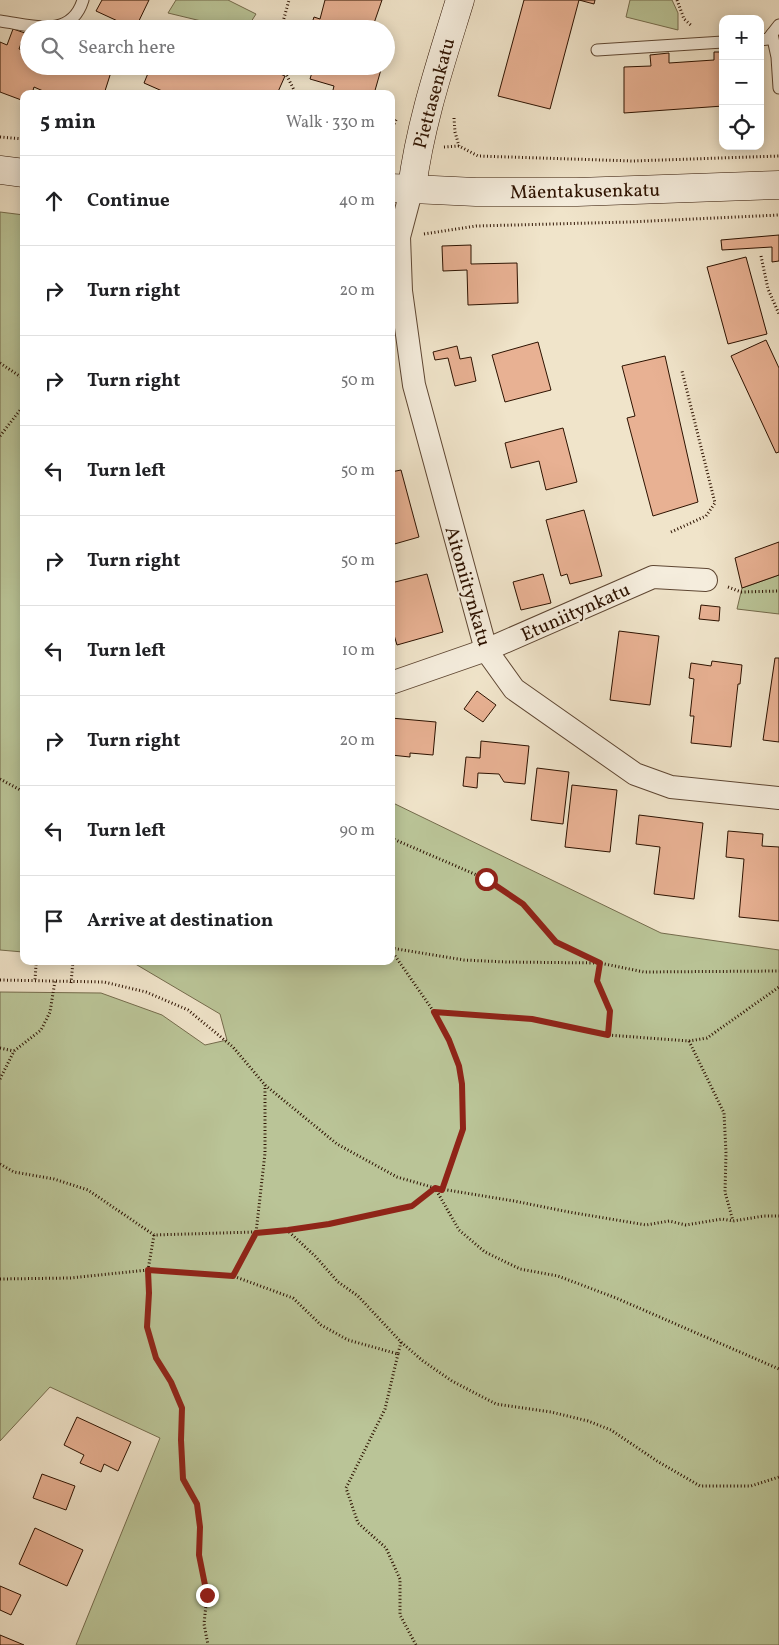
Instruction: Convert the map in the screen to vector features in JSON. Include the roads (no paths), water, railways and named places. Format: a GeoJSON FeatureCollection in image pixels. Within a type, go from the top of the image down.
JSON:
{"type":"FeatureCollection","features":[{"type":"Feature","properties":{"kind":"main road","name":"Piettasenkatu"},"geometry":{"type":"LineString","coordinates":[[402,188],[418,147],[460,0]]}},
{"type":"Feature","properties":{"kind":"main road"},"geometry":{"type":"LineString","coordinates":[[0,170],[20,172]]}},
{"type":"Feature","properties":{"kind":"main road","name":"Mäentakusenkatu"},"geometry":{"type":"LineString","coordinates":[[402,188],[476,192],[577,192],[779,185]]}},
{"type":"Feature","properties":{"kind":"street","name":"Aitoniitynkatu"},"geometry":{"type":"LineString","coordinates":[[402,188],[399,238],[401,291],[414,385],[486,650],[514,689],[635,774],[671,787],[779,798]]}},
{"type":"Feature","properties":{"kind":"street","name":"Etuniitynkatu"},"geometry":{"type":"LineString","coordinates":[[395,682],[486,650],[652,577],[706,580]]}},
{"type":"Feature","properties":{"kind":"lane"},"geometry":{"type":"LineString","coordinates":[[70,20],[80,11],[83,0]]}},
{"type":"Feature","properties":{"kind":"lane"},"geometry":{"type":"LineString","coordinates":[[0,21],[20,24]]}},
{"type":"Feature","properties":{"kind":"lane"},"geometry":{"type":"LineString","coordinates":[[764,40],[768,39],[776,30]]}},
{"type":"Feature","properties":{"kind":"lane"},"geometry":{"type":"LineString","coordinates":[[776,30],[779,88]]}},
{"type":"Feature","properties":{"kind":"lane"},"geometry":{"type":"LineString","coordinates":[[597,50],[717,42]]}}]}
